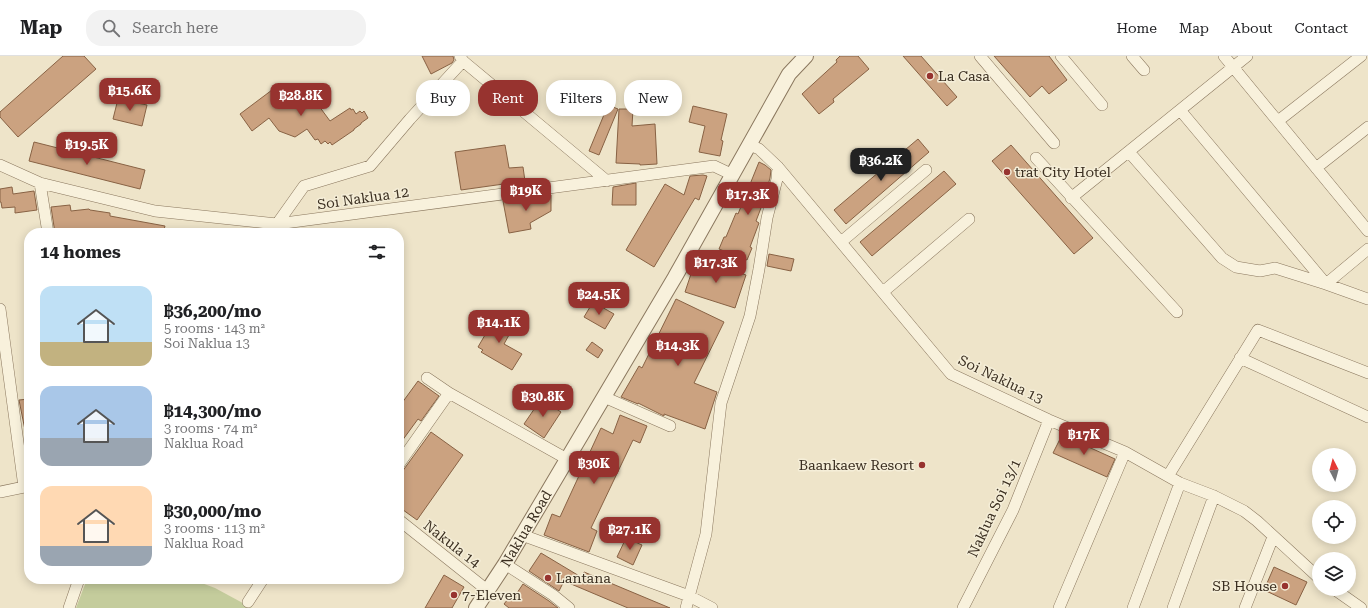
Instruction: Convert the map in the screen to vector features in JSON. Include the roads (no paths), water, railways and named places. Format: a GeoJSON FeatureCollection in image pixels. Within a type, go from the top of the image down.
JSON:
{"type":"FeatureCollection","features":[{"type":"Feature","properties":{"kind":"street","name":"Naklua Road"},"geometry":{"type":"LineString","coordinates":[[476,608],[505,564],[675,278],[789,74],[806,56]]}},
{"type":"Feature","properties":{"kind":"street"},"geometry":{"type":"LineString","coordinates":[[980,56],[1054,143]]}},
{"type":"Feature","properties":{"kind":"street"},"geometry":{"type":"LineString","coordinates":[[1061,56],[1102,105]]}},
{"type":"Feature","properties":{"kind":"street"},"geometry":{"type":"LineString","coordinates":[[1132,56],[1144,70]]}},
{"type":"Feature","properties":{"kind":"street"},"geometry":{"type":"LineString","coordinates":[[1224,56],[1368,231]]}},
{"type":"Feature","properties":{"kind":"street"},"geometry":{"type":"LineString","coordinates":[[1071,198],[1247,56]]}},
{"type":"Feature","properties":{"kind":"street"},"geometry":{"type":"LineString","coordinates":[[1278,121],[1361,56]]}},
{"type":"Feature","properties":{"kind":"street"},"geometry":{"type":"LineString","coordinates":[[278,228],[304,186],[370,166],[462,59],[607,181]]}},
{"type":"Feature","properties":{"kind":"street"},"geometry":{"type":"LineString","coordinates":[[1180,110],[1326,284]]}},
{"type":"Feature","properties":{"kind":"street"},"geometry":{"type":"LineString","coordinates":[[1316,168],[1368,127]]}},
{"type":"Feature","properties":{"kind":"street","name":"Soi Naklua 13"},"geometry":{"type":"LineString","coordinates":[[750,145],[759,149],[778,167],[951,374],[1049,420],[1125,452],[1180,483],[1214,496],[1244,511],[1312,572]]}},
{"type":"Feature","properties":{"kind":"street"},"geometry":{"type":"LineString","coordinates":[[1129,152],[1222,258],[1236,267],[1260,271],[1275,268],[1368,299]]}},
{"type":"Feature","properties":{"kind":"street"},"geometry":{"type":"LineString","coordinates":[[1036,158],[1177,312]]}},
{"type":"Feature","properties":{"kind":"street","name":"Soi Naklua 12"},"geometry":{"type":"LineString","coordinates":[[0,165],[40,183],[155,211],[270,228]]}},
{"type":"Feature","properties":{"kind":"street","name":"Soi Naklua 12"},"geometry":{"type":"LineString","coordinates":[[284,228],[714,166],[733,175]]}},
{"type":"Feature","properties":{"kind":"street"},"geometry":{"type":"LineString","coordinates":[[686,608],[706,534],[721,403],[750,316],[767,218],[777,179],[778,167]]}},
{"type":"Feature","properties":{"kind":"street"},"geometry":{"type":"LineString","coordinates":[[841,242],[926,170]]}},
{"type":"Feature","properties":{"kind":"street"},"geometry":{"type":"LineString","coordinates":[[40,183],[47,228]]}},
{"type":"Feature","properties":{"kind":"street"},"geometry":{"type":"LineString","coordinates":[[883,292],[969,219]]}},
{"type":"Feature","properties":{"kind":"street"},"geometry":{"type":"LineString","coordinates":[[1326,284],[1368,249]]}},
{"type":"Feature","properties":{"kind":"street"},"geometry":{"type":"LineString","coordinates":[[0,309],[24,473]]}},
{"type":"Feature","properties":{"kind":"street"},"geometry":{"type":"LineString","coordinates":[[1168,476],[1258,330],[1368,373]]}},
{"type":"Feature","properties":{"kind":"street"},"geometry":{"type":"LineString","coordinates":[[1240,358],[1367,415]]}},
{"type":"Feature","properties":{"kind":"street"},"geometry":{"type":"LineString","coordinates":[[427,378],[449,393],[567,459]]}},
{"type":"Feature","properties":{"kind":"street"},"geometry":{"type":"LineString","coordinates":[[404,457],[449,393]]}},
{"type":"Feature","properties":{"kind":"street"},"geometry":{"type":"LineString","coordinates":[[604,397],[670,426]]}},
{"type":"Feature","properties":{"kind":"street","name":"Naklua Soi 13/1"},"geometry":{"type":"LineString","coordinates":[[963,608],[1013,510],[1049,420]]}},
{"type":"Feature","properties":{"kind":"street"},"geometry":{"type":"LineString","coordinates":[[1059,608],[1125,452]]}},
{"type":"Feature","properties":{"kind":"street"},"geometry":{"type":"LineString","coordinates":[[1133,608],[1180,483]]}},
{"type":"Feature","properties":{"kind":"street"},"geometry":{"type":"LineString","coordinates":[[0,492],[24,487]]}},
{"type":"Feature","properties":{"kind":"street"},"geometry":{"type":"LineString","coordinates":[[1173,608],[1214,496]]}},
{"type":"Feature","properties":{"kind":"street","name":"Nakula 14"},"geometry":{"type":"LineString","coordinates":[[404,524],[487,590]]}},
{"type":"Feature","properties":{"kind":"street"},"geometry":{"type":"LineString","coordinates":[[522,535],[689,596],[712,608]]}},
{"type":"Feature","properties":{"kind":"street"},"geometry":{"type":"LineString","coordinates":[[1245,608],[1274,537]]}},
{"type":"Feature","properties":{"kind":"street"},"geometry":{"type":"LineString","coordinates":[[505,564],[569,608]]}},
{"type":"Feature","properties":{"kind":"street"},"geometry":{"type":"LineString","coordinates":[[69,608],[77,584]]}},
{"type":"Feature","properties":{"kind":"street"},"geometry":{"type":"LineString","coordinates":[[248,602],[260,584]]}},
{"type":"Feature","properties":{"kind":"street"},"geometry":{"type":"LineString","coordinates":[[1344,596],[1361,608]]}},
{"type":"Feature","properties":{"kind":"place","name":"La Casa"},"geometry":{"type":"Point","coordinates":[930,76]}},
{"type":"Feature","properties":{"kind":"place","name":"trat City Hotel"},"geometry":{"type":"Point","coordinates":[1007,172]}},
{"type":"Feature","properties":{"kind":"place","name":"Baankaew Resort"},"geometry":{"type":"Point","coordinates":[922,465]}},
{"type":"Feature","properties":{"kind":"place","name":"Lantana"},"geometry":{"type":"Point","coordinates":[548,578]}},
{"type":"Feature","properties":{"kind":"place","name":"SB House"},"geometry":{"type":"Point","coordinates":[1285,586]}},
{"type":"Feature","properties":{"kind":"place","name":"7-Eleven"},"geometry":{"type":"Point","coordinates":[454,595]}}]}
